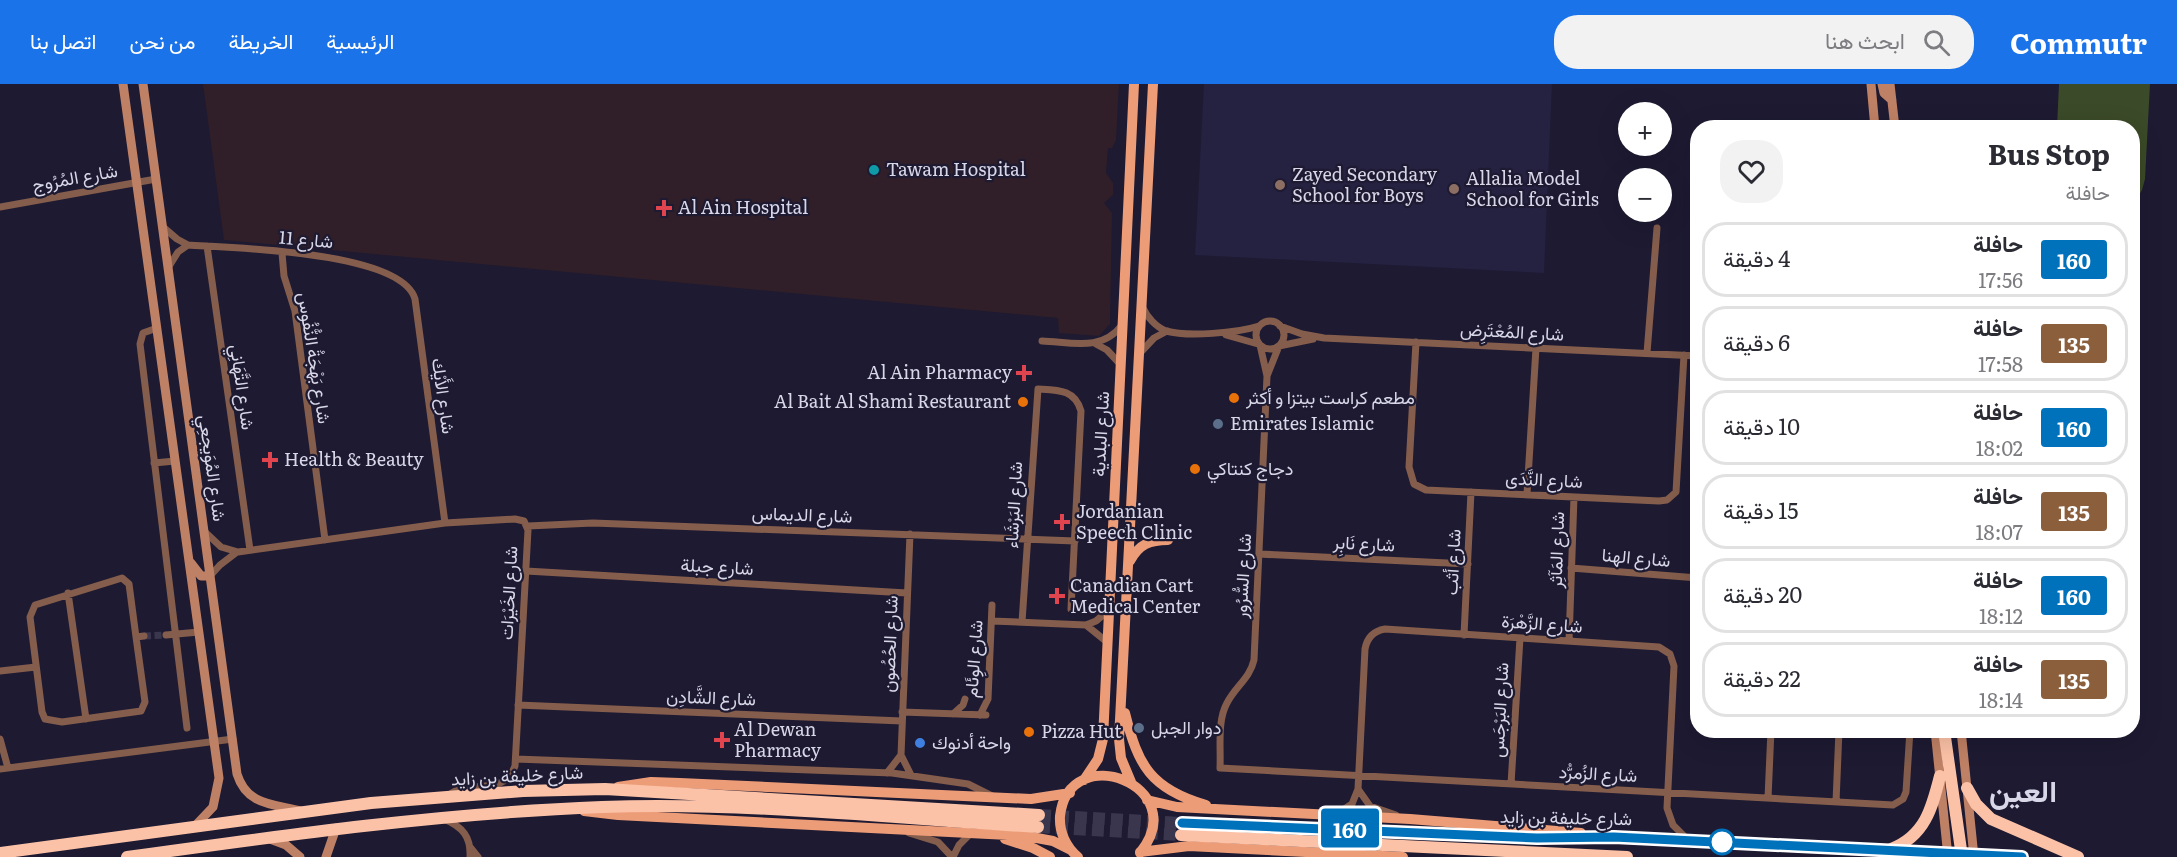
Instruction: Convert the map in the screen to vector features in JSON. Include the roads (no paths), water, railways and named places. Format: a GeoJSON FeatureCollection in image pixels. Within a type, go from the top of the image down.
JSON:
{"type":"FeatureCollection","features":[{"type":"Feature","properties":{"kind":"highway"},"geometry":{"type":"LineString","coordinates":[[1945,738],[1960,856]]}},
{"type":"Feature","properties":{"kind":"highway"},"geometry":{"type":"LineString","coordinates":[[1890,850],[1909,840],[1925,822],[1932,808],[1940,776]]}},
{"type":"Feature","properties":{"kind":"highway"},"geometry":{"type":"LineString","coordinates":[[1967,788],[1976,804],[1991,819],[2078,857]]}},
{"type":"Feature","properties":{"kind":"highway","name":"شارع خليفة بن زايد"},"geometry":{"type":"LineString","coordinates":[[0,853],[371,803],[523,791],[606,789],[1038,821],[646,807],[575,809],[436,817],[336,828],[127,857]]}},
{"type":"Feature","properties":{"kind":"highway","name":"شارع خليفة بن زايد"},"geometry":{"type":"LineString","coordinates":[[1627,857],[1181,829],[1537,838],[1614,837],[1890,850],[1960,856],[2022,857]]}},
{"type":"Feature","properties":{"kind":"main road","name":"شارع البلدية"},"geometry":{"type":"LineString","coordinates":[[1070,793],[1084,780],[1098,759],[1103,739],[1134,84]]}},
{"type":"Feature","properties":{"kind":"main road","name":"شارع البلدية"},"geometry":{"type":"LineString","coordinates":[[1131,782],[1120,748],[1153,84]]}},
{"type":"Feature","properties":{"kind":"main road"},"geometry":{"type":"LineString","coordinates":[[1128,567],[1133,556],[1147,542],[1168,540]]}},
{"type":"Feature","properties":{"kind":"main road"},"geometry":{"type":"LineString","coordinates":[[1122,700],[1134,748],[1148,772],[1162,786],[1179,796],[1223,809]]}},
{"type":"Feature","properties":{"kind":"main road"},"geometry":{"type":"LineString","coordinates":[[1084,780],[1107,775],[1131,782],[1147,800],[1152,815],[1151,831],[1138,855]]}},
{"type":"Feature","properties":{"kind":"main road"},"geometry":{"type":"LineString","coordinates":[[606,789],[637,783],[672,782],[994,798],[1039,799],[1070,793]]}},
{"type":"Feature","properties":{"kind":"main road"},"geometry":{"type":"LineString","coordinates":[[1070,793],[1062,806],[1060,821],[1062,836],[1075,854]]}},
{"type":"Feature","properties":{"kind":"main road"},"geometry":{"type":"LineString","coordinates":[[1147,800],[1178,807],[1410,819],[1614,837]]}},
{"type":"Feature","properties":{"kind":"main road"},"geometry":{"type":"LineString","coordinates":[[575,809],[603,814],[1035,837],[1075,854]]}},
{"type":"Feature","properties":{"kind":"main road"},"geometry":{"type":"LineString","coordinates":[[997,835],[1050,857]]}},
{"type":"Feature","properties":{"kind":"main road"},"geometry":{"type":"LineString","coordinates":[[1138,855],[1159,848],[1189,846],[1403,857]]}},
{"type":"Feature","properties":{"kind":"street","name":"شارع المُوَيجعِي"},"geometry":{"type":"LineString","coordinates":[[123,84],[214,741],[218,793],[209,813],[195,826]]}},
{"type":"Feature","properties":{"kind":"street","name":"شارع المُوَيجعِي"},"geometry":{"type":"LineString","coordinates":[[143,84],[239,781],[250,796],[267,805],[304,811]]}},
{"type":"Feature","properties":{"kind":"street"},"geometry":{"type":"LineString","coordinates":[[1870,84],[1874,120]]}},
{"type":"Feature","properties":{"kind":"street"},"geometry":{"type":"LineString","coordinates":[[1882,84],[1884,93],[1892,100]]}},
{"type":"Feature","properties":{"kind":"street"},"geometry":{"type":"LineString","coordinates":[[1890,84],[1894,120]]}},
{"type":"Feature","properties":{"kind":"street","name":"شارع المُرُوج"},"geometry":{"type":"LineString","coordinates":[[0,207],[156,179]]}},
{"type":"Feature","properties":{"kind":"street"},"geometry":{"type":"LineString","coordinates":[[162,226],[177,239],[188,244],[207,246]]}},
{"type":"Feature","properties":{"kind":"street"},"geometry":{"type":"LineString","coordinates":[[1647,353],[1657,228]]}},
{"type":"Feature","properties":{"kind":"street"},"geometry":{"type":"LineString","coordinates":[[168,268],[178,252],[188,244]]}},
{"type":"Feature","properties":{"kind":"street","name":"شارع 11"},"geometry":{"type":"LineString","coordinates":[[207,246],[339,258],[398,279]]}},
{"type":"Feature","properties":{"kind":"street","name":"شارع التَّهَانِي"},"geometry":{"type":"LineString","coordinates":[[207,246],[250,550]]}},
{"type":"Feature","properties":{"kind":"street","name":"شارع بَهْجَةُ النُّفُوس"},"geometry":{"type":"LineString","coordinates":[[282,253],[286,282],[295,311],[325,540]]}},
{"type":"Feature","properties":{"kind":"street","name":"شارع الأَيْك"},"geometry":{"type":"LineString","coordinates":[[398,279],[410,288],[415,299],[444,523]]}},
{"type":"Feature","properties":{"kind":"street"},"geometry":{"type":"LineString","coordinates":[[1142,306],[1149,318],[1167,331]]}},
{"type":"Feature","properties":{"kind":"street"},"geometry":{"type":"LineString","coordinates":[[1139,354],[1154,338],[1167,331],[1217,333],[1259,326],[1270,321],[1280,326],[1284,336],[1279,346],[1269,349],[1259,344],[1217,333]]}},
{"type":"Feature","properties":{"kind":"street"},"geometry":{"type":"LineString","coordinates":[[1096,344],[1112,336],[1123,323]]}},
{"type":"Feature","properties":{"kind":"street"},"geometry":{"type":"LineString","coordinates":[[1259,326],[1256,335],[1259,344]]}},
{"type":"Feature","properties":{"kind":"street","name":"شارع المُعْتَرِض"},"geometry":{"type":"LineString","coordinates":[[1280,326],[1324,338]]}},
{"type":"Feature","properties":{"kind":"street"},"geometry":{"type":"LineString","coordinates":[[157,328],[143,333],[140,344],[170,634],[187,728]]}},
{"type":"Feature","properties":{"kind":"street","name":"شارع المُعْتَرِض"},"geometry":{"type":"LineString","coordinates":[[1279,346],[1324,338],[1690,355]]}},
{"type":"Feature","properties":{"kind":"street"},"geometry":{"type":"LineString","coordinates":[[1042,341],[1096,344],[1107,350],[1121,365]]}},
{"type":"Feature","properties":{"kind":"street","name":"شارع النَّدَى"},"geometry":{"type":"LineString","coordinates":[[1416,342],[1410,476],[1414,484],[1422,489],[1574,497],[1659,501],[1674,495],[1678,484],[1684,355]]}},
{"type":"Feature","properties":{"kind":"street","name":"شارع السُّرُور"},"geometry":{"type":"LineString","coordinates":[[1259,344],[1268,376]]}},
{"type":"Feature","properties":{"kind":"street","name":"شارع السُّرُور"},"geometry":{"type":"LineString","coordinates":[[1220,768],[1224,710],[1229,698],[1249,675],[1254,660],[1268,376],[1279,346]]}},
{"type":"Feature","properties":{"kind":"street"},"geometry":{"type":"LineString","coordinates":[[1527,494],[1536,348]]}},
{"type":"Feature","properties":{"kind":"street","name":"شارع البَرْشَاء"},"geometry":{"type":"LineString","coordinates":[[1022,622],[1038,389],[1069,393],[1076,399],[1081,411],[1075,541]]}},
{"type":"Feature","properties":{"kind":"street"},"geometry":{"type":"LineString","coordinates":[[154,463],[176,460]]}},
{"type":"Feature","properties":{"kind":"street","name":"شارع أثب"},"geometry":{"type":"LineString","coordinates":[[1464,634],[1471,492]]}},
{"type":"Feature","properties":{"kind":"street","name":"شارع المَآثِر"},"geometry":{"type":"LineString","coordinates":[[1569,641],[1574,497]]}},
{"type":"Feature","properties":{"kind":"street","name":"شارع الخَيْرَات"},"geometry":{"type":"LineString","coordinates":[[210,576],[225,560],[238,552],[250,550],[444,523],[518,519],[528,526],[516,759],[512,774],[501,784],[461,788],[446,798]]}},
{"type":"Feature","properties":{"kind":"street","name":"شارع الديماس"},"geometry":{"type":"LineString","coordinates":[[528,526],[593,523],[1075,541]]}},
{"type":"Feature","properties":{"kind":"street"},"geometry":{"type":"LineString","coordinates":[[204,531],[221,547],[238,552]]}},
{"type":"Feature","properties":{"kind":"street","name":"شارع الحُصُون"},"geometry":{"type":"LineString","coordinates":[[900,755],[910,534]]}},
{"type":"Feature","properties":{"kind":"street"},"geometry":{"type":"LineString","coordinates":[[1071,609],[1075,541]]}},
{"type":"Feature","properties":{"kind":"street","name":"شارع نَابِر"},"geometry":{"type":"LineString","coordinates":[[1259,554],[1467,564]]}},
{"type":"Feature","properties":{"kind":"street"},"geometry":{"type":"LineString","coordinates":[[189,561],[201,576],[210,576]]}},
{"type":"Feature","properties":{"kind":"street","name":"شارع الهنا"},"geometry":{"type":"LineString","coordinates":[[1572,568],[1690,577]]}},
{"type":"Feature","properties":{"kind":"street","name":"شارع جبلة"},"geometry":{"type":"LineString","coordinates":[[526,571],[907,593]]}},
{"type":"Feature","properties":{"kind":"street"},"geometry":{"type":"LineString","coordinates":[[116,578],[125,579],[129,584],[140,636],[143,709],[137,712],[62,722],[45,719],[42,712],[30,617],[32,607],[68,593],[116,578]]}},
{"type":"Feature","properties":{"kind":"street"},"geometry":{"type":"LineString","coordinates":[[68,593],[86,719]]}},
{"type":"Feature","properties":{"kind":"street","name":"شارع الوِئَام"},"geometry":{"type":"LineString","coordinates":[[953,714],[963,705],[965,699],[967,708],[980,715],[988,699],[992,605]]}},
{"type":"Feature","properties":{"kind":"street"},"geometry":{"type":"LineString","coordinates":[[992,621],[1086,625],[1096,621],[1109,610]]}},
{"type":"Feature","properties":{"kind":"street"},"geometry":{"type":"LineString","coordinates":[[1086,625],[1107,642]]}},
{"type":"Feature","properties":{"kind":"street","name":"شارع الزَّهْرَة"},"geometry":{"type":"LineString","coordinates":[[1358,789],[1365,650],[1369,637],[1385,630],[1662,648],[1672,656],[1674,666],[1667,793],[1670,820],[1688,840]]}},
{"type":"Feature","properties":{"kind":"street"},"geometry":{"type":"LineString","coordinates":[[170,634],[199,632]]}},
{"type":"Feature","properties":{"kind":"street","name":"شارع البَرْجَس"},"geometry":{"type":"LineString","coordinates":[[1511,783],[1520,638]]}},
{"type":"Feature","properties":{"kind":"street"},"geometry":{"type":"LineString","coordinates":[[0,671],[36,667]]}},
{"type":"Feature","properties":{"kind":"street","name":"شارع الشَّادِن"},"geometry":{"type":"LineString","coordinates":[[518,705],[902,721]]}},
{"type":"Feature","properties":{"kind":"street"},"geometry":{"type":"LineString","coordinates":[[902,712],[980,715]]}},
{"type":"Feature","properties":{"kind":"street"},"geometry":{"type":"LineString","coordinates":[[1768,798],[1771,738]]}},
{"type":"Feature","properties":{"kind":"street"},"geometry":{"type":"LineString","coordinates":[[1836,802],[1839,738]]}},
{"type":"Feature","properties":{"kind":"street","name":"شارع الزُمرُّد"},"geometry":{"type":"LineString","coordinates":[[1220,768],[1893,806],[1900,802],[1906,792],[1909,738]]}},
{"type":"Feature","properties":{"kind":"street"},"geometry":{"type":"LineString","coordinates":[[1936,738],[1940,776],[1960,856]]}},
{"type":"Feature","properties":{"kind":"street"},"geometry":{"type":"LineString","coordinates":[[1960,856],[1967,788],[1962,738]]}},
{"type":"Feature","properties":{"kind":"street"},"geometry":{"type":"LineString","coordinates":[[0,739],[4,768],[233,739]]}},
{"type":"Feature","properties":{"kind":"street"},"geometry":{"type":"LineString","coordinates":[[887,773],[900,755],[911,775]]}},
{"type":"Feature","properties":{"kind":"street"},"geometry":{"type":"LineString","coordinates":[[516,759],[887,773],[968,784],[994,798]]}},
{"type":"Feature","properties":{"kind":"street"},"geometry":{"type":"LineString","coordinates":[[1334,815],[1352,804],[1358,789]]}},
{"type":"Feature","properties":{"kind":"street"},"geometry":{"type":"LineString","coordinates":[[1358,789],[1370,806],[1410,819]]}},
{"type":"Feature","properties":{"kind":"street"},"geometry":{"type":"LineString","coordinates":[[436,817],[462,829],[470,847],[478,857]]}},
{"type":"Feature","properties":{"kind":"street"},"geometry":{"type":"LineString","coordinates":[[326,857],[336,828]]}},
{"type":"Feature","properties":{"kind":"street"},"geometry":{"type":"LineString","coordinates":[[904,831],[938,842],[952,857],[958,845],[970,834]]}},
{"type":"Feature","properties":{"kind":"street"},"geometry":{"type":"LineString","coordinates":[[261,839],[286,845],[300,857]]}},
{"type":"Feature","properties":{"kind":"street"},"geometry":{"type":"LineString","coordinates":[[470,847],[470,857]]}},
{"type":"Feature","properties":{"kind":"tunnel"},"geometry":{"type":"LineString","coordinates":[[144,636],[166,635]]}},
{"type":"Feature","properties":{"kind":"tunnel"},"geometry":{"type":"LineString","coordinates":[[1039,815],[1182,823]]}},
{"type":"Feature","properties":{"kind":"tunnel"},"geometry":{"type":"LineString","coordinates":[[1038,827],[1181,835]]}},
{"type":"Feature","properties":{"kind":"place","name":"Tawam Hospital"},"geometry":{"type":"Point","coordinates":[874,170]}},
{"type":"Feature","properties":{"kind":"place","name":"Zayed Secondary School for Boys"},"geometry":{"type":"Point","coordinates":[1280,185]}},
{"type":"Feature","properties":{"kind":"place","name":"Allalia Model School for Girls"},"geometry":{"type":"Point","coordinates":[1454,189]}},
{"type":"Feature","properties":{"kind":"place","name":"Al Ain Hospital"},"geometry":{"type":"Point","coordinates":[664,208]}},
{"type":"Feature","properties":{"kind":"place","name":"Al Ain Pharmacy"},"geometry":{"type":"Point","coordinates":[1024,373]}},
{"type":"Feature","properties":{"kind":"place","name":"مطعم كراست بيتزا و أكثر"},"geometry":{"type":"Point","coordinates":[1234,398]}},
{"type":"Feature","properties":{"kind":"place","name":"Al Bait Al Shami Restaurant"},"geometry":{"type":"Point","coordinates":[1023,402]}},
{"type":"Feature","properties":{"kind":"place","name":"Emirates Islamic"},"geometry":{"type":"Point","coordinates":[1218,424]}},
{"type":"Feature","properties":{"kind":"place","name":"Health & Beauty"},"geometry":{"type":"Point","coordinates":[270,460]}},
{"type":"Feature","properties":{"kind":"place","name":"دجاج كنتاكي"},"geometry":{"type":"Point","coordinates":[1195,469]}},
{"type":"Feature","properties":{"kind":"place","name":"Jordanian Speech Clinic"},"geometry":{"type":"Point","coordinates":[1062,522]}},
{"type":"Feature","properties":{"kind":"place","name":"Canadian Cart Medical Center"},"geometry":{"type":"Point","coordinates":[1057,596]}},
{"type":"Feature","properties":{"kind":"place","name":"دوار الجبل"},"geometry":{"type":"Point","coordinates":[1139,728]}},
{"type":"Feature","properties":{"kind":"place","name":"Pizza Hut"},"geometry":{"type":"Point","coordinates":[1029,732]}},
{"type":"Feature","properties":{"kind":"place","name":"Al Dewan Pharmacy"},"geometry":{"type":"Point","coordinates":[722,740]}},
{"type":"Feature","properties":{"kind":"place","name":"واحة أدنوك"},"geometry":{"type":"Point","coordinates":[920,743]}},
{"type":"Feature","properties":{"kind":"district","name":"العين"},"geometry":{"type":"Point","coordinates":[2023,792]}}]}
